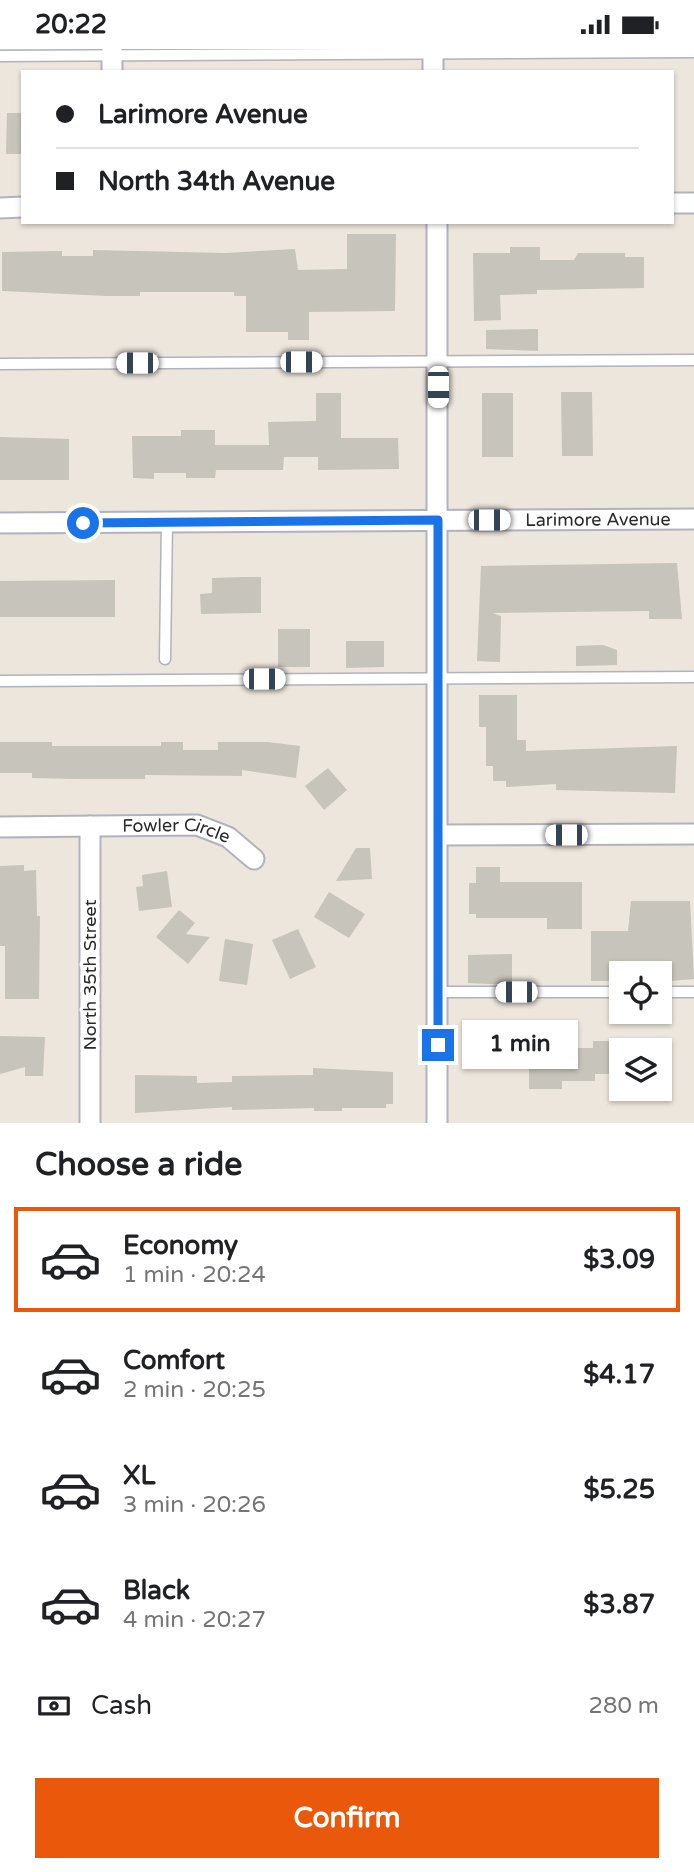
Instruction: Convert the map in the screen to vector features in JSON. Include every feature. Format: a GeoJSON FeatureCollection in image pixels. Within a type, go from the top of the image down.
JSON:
{"type":"FeatureCollection","features":[{"type":"Feature","properties":{"kind":"street"},"geometry":{"type":"LineString","coordinates":[[674,203],[694,203]]}},
{"type":"Feature","properties":{"kind":"street"},"geometry":{"type":"LineString","coordinates":[[0,208],[21,207]]}},
{"type":"Feature","properties":{"kind":"street"},"geometry":{"type":"LineString","coordinates":[[437,224],[437,1123]]}},
{"type":"Feature","properties":{"kind":"street","name":"Larimore Avenue"},"geometry":{"type":"LineString","coordinates":[[0,523],[694,519]]}},
{"type":"Feature","properties":{"kind":"street","name":"Fowler Circle"},"geometry":{"type":"LineString","coordinates":[[0,827],[197,825],[228,837],[254,859]]}},
{"type":"Feature","properties":{"kind":"street","name":"North 35th Street"},"geometry":{"type":"LineString","coordinates":[[90,826],[90,1123]]}},
{"type":"Feature","properties":{"kind":"street"},"geometry":{"type":"LineString","coordinates":[[438,835],[694,834]]}},
{"type":"Feature","properties":{"kind":"lane"},"geometry":{"type":"LineString","coordinates":[[0,56],[112,59],[433,58],[694,52]]}},
{"type":"Feature","properties":{"kind":"lane"},"geometry":{"type":"LineString","coordinates":[[0,364],[694,360]]}},
{"type":"Feature","properties":{"kind":"lane"},"geometry":{"type":"LineString","coordinates":[[165,659],[167,522]]}},
{"type":"Feature","properties":{"kind":"lane"},"geometry":{"type":"LineString","coordinates":[[0,681],[694,677]]}},
{"type":"Feature","properties":{"kind":"lane"},"geometry":{"type":"LineString","coordinates":[[438,992],[609,992]]}},
{"type":"Feature","properties":{"kind":"lane"},"geometry":{"type":"LineString","coordinates":[[672,992],[694,992]]}},
{"type":"Feature","properties":{"kind":"building"},"geometry":{"type":"Polygon","coordinates":[[[7,113],[21,113],[21,154],[6,154],[7,113]]]}},
{"type":"Feature","properties":{"kind":"building"},"geometry":{"type":"Polygon","coordinates":[[[347,234],[396,234],[395,311],[309,312],[309,340],[288,340],[288,332],[246,332],[246,296],[234,296],[234,292],[140,292],[140,296],[107,296],[2,291],[2,252],[62,251],[62,256],[93,256],[93,250],[225,253],[295,249],[298,270],[347,269],[347,234]]]}},
{"type":"Feature","properties":{"kind":"building"},"geometry":{"type":"Polygon","coordinates":[[[510,247],[540,247],[540,260],[574,260],[578,253],[625,253],[625,257],[644,257],[644,288],[537,290],[537,294],[500,295],[501,320],[474,321],[473,253],[510,253],[510,247]]]}},
{"type":"Feature","properties":{"kind":"building"},"geometry":{"type":"Polygon","coordinates":[[[538,329],[538,351],[486,349],[486,330],[538,329]]]}},
{"type":"Feature","properties":{"kind":"building"},"geometry":{"type":"Polygon","coordinates":[[[561,392],[592,392],[593,456],[562,456],[561,392]]]}},
{"type":"Feature","properties":{"kind":"building"},"geometry":{"type":"Polygon","coordinates":[[[316,393],[341,393],[341,438],[398,438],[399,469],[318,470],[318,457],[284,457],[283,470],[216,470],[215,478],[186,478],[186,473],[154,473],[154,479],[133,478],[132,436],[181,436],[181,430],[215,430],[215,445],[269,445],[268,422],[316,421],[316,393]]]}},
{"type":"Feature","properties":{"kind":"building"},"geometry":{"type":"Polygon","coordinates":[[[482,393],[513,393],[513,457],[482,457],[482,393]]]}},
{"type":"Feature","properties":{"kind":"building"},"geometry":{"type":"Polygon","coordinates":[[[0,437],[69,439],[69,480],[0,480],[0,437]]]}},
{"type":"Feature","properties":{"kind":"building"},"geometry":{"type":"Polygon","coordinates":[[[677,563],[682,619],[649,619],[649,611],[493,613],[501,616],[500,662],[477,661],[481,566],[677,563]]]}},
{"type":"Feature","properties":{"kind":"building"},"geometry":{"type":"Polygon","coordinates":[[[261,577],[261,613],[201,614],[200,594],[212,593],[212,578],[261,577]]]}},
{"type":"Feature","properties":{"kind":"building"},"geometry":{"type":"Polygon","coordinates":[[[115,580],[115,617],[0,617],[0,581],[115,580]]]}},
{"type":"Feature","properties":{"kind":"building"},"geometry":{"type":"Polygon","coordinates":[[[278,629],[310,629],[310,667],[278,667],[278,629]]]}},
{"type":"Feature","properties":{"kind":"building"},"geometry":{"type":"Polygon","coordinates":[[[346,641],[384,641],[384,667],[346,668],[346,641]]]}},
{"type":"Feature","properties":{"kind":"building"},"geometry":{"type":"Polygon","coordinates":[[[603,645],[617,650],[617,665],[576,666],[576,646],[603,645]]]}},
{"type":"Feature","properties":{"kind":"building"},"geometry":{"type":"Polygon","coordinates":[[[479,695],[517,695],[517,740],[526,740],[526,751],[677,746],[675,793],[556,790],[556,784],[506,787],[506,781],[493,781],[493,766],[486,766],[486,727],[479,727],[479,695]]]}},
{"type":"Feature","properties":{"kind":"building"},"geometry":{"type":"Polygon","coordinates":[[[0,742],[52,742],[52,746],[161,746],[161,742],[183,742],[183,750],[218,750],[218,742],[268,742],[300,746],[296,778],[242,770],[242,776],[145,775],[145,779],[77,779],[32,778],[32,773],[0,773],[0,742]]]}},
{"type":"Feature","properties":{"kind":"building"},"geometry":{"type":"Polygon","coordinates":[[[328,768],[347,790],[324,810],[305,786],[328,768]]]}},
{"type":"Feature","properties":{"kind":"building"},"geometry":{"type":"Polygon","coordinates":[[[356,848],[370,848],[372,879],[336,881],[356,848]]]}},
{"type":"Feature","properties":{"kind":"building"},"geometry":{"type":"Polygon","coordinates":[[[24,865],[24,871],[36,870],[37,916],[40,916],[39,999],[5,999],[5,946],[0,946],[0,866],[24,865]]]}},
{"type":"Feature","properties":{"kind":"building"},"geometry":{"type":"Polygon","coordinates":[[[476,867],[500,867],[500,882],[582,882],[582,929],[547,929],[547,918],[476,918],[476,914],[469,914],[469,883],[476,883],[476,867]]]}},
{"type":"Feature","properties":{"kind":"building"},"geometry":{"type":"Polygon","coordinates":[[[167,871],[172,907],[139,911],[136,887],[143,886],[142,875],[167,871]]]}},
{"type":"Feature","properties":{"kind":"building"},"geometry":{"type":"Polygon","coordinates":[[[329,892],[365,914],[349,938],[314,917],[329,892]]]}},
{"type":"Feature","properties":{"kind":"building"},"geometry":{"type":"Polygon","coordinates":[[[631,901],[690,901],[694,979],[672,981],[672,961],[609,961],[609,981],[591,981],[591,931],[628,931],[631,901]]]}},
{"type":"Feature","properties":{"kind":"building"},"geometry":{"type":"Polygon","coordinates":[[[179,910],[195,923],[186,934],[210,937],[188,964],[156,937],[179,910]]]}},
{"type":"Feature","properties":{"kind":"building"},"geometry":{"type":"Polygon","coordinates":[[[298,929],[316,967],[290,979],[272,940],[298,929]]]}},
{"type":"Feature","properties":{"kind":"building"},"geometry":{"type":"Polygon","coordinates":[[[225,939],[253,944],[247,985],[219,981],[225,939]]]}},
{"type":"Feature","properties":{"kind":"building"},"geometry":{"type":"Polygon","coordinates":[[[512,954],[512,985],[468,983],[468,955],[512,954]]]}},
{"type":"Feature","properties":{"kind":"building"},"geometry":{"type":"Polygon","coordinates":[[[0,1036],[45,1037],[43,1076],[25,1076],[25,1067],[0,1074],[0,1036]]]}},
{"type":"Feature","properties":{"kind":"building"},"geometry":{"type":"Polygon","coordinates":[[[593,1041],[609,1041],[609,1074],[595,1074],[595,1081],[562,1081],[562,1089],[529,1089],[529,1056],[561,1056],[561,1048],[593,1048],[593,1041]]]}},
{"type":"Feature","properties":{"kind":"building"},"geometry":{"type":"Polygon","coordinates":[[[313,1068],[393,1072],[393,1104],[386,1104],[386,1108],[342,1108],[342,1111],[314,1111],[314,1108],[232,1110],[232,1107],[135,1113],[135,1075],[197,1076],[197,1083],[232,1082],[232,1076],[313,1075],[313,1068]]]}},
{"type":"Feature","properties":{"kind":"route"},"geometry":{"type":"LineString","coordinates":[[83,523],[438,520],[438,1045]]}}]}
